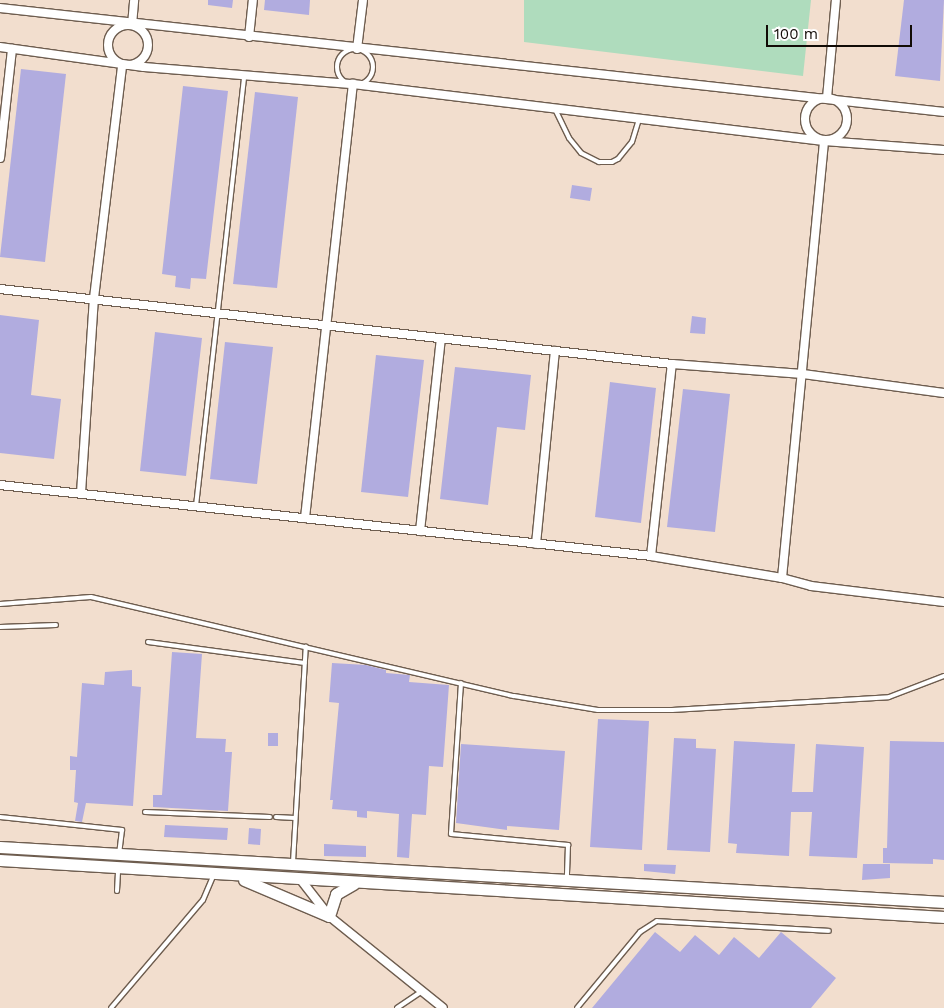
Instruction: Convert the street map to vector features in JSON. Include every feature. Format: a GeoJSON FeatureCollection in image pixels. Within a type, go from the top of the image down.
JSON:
{"type":"FeatureCollection","features":[{"type":"Feature","properties":{"kind":"street"},"geometry":{"type":"LineString","coordinates":[[17,10],[18,0]]}},
{"type":"Feature","properties":{"kind":"street"},"geometry":{"type":"LineString","coordinates":[[132,25],[134,0]]}},
{"type":"Feature","properties":{"kind":"street"},"geometry":{"type":"LineString","coordinates":[[250,37],[253,0]]}},
{"type":"Feature","properties":{"kind":"street"},"geometry":{"type":"LineString","coordinates":[[356,49],[364,0]]}},
{"type":"Feature","properties":{"kind":"street"},"geometry":{"type":"LineString","coordinates":[[827,98],[836,0]]}},
{"type":"Feature","properties":{"kind":"street"},"geometry":{"type":"LineString","coordinates":[[0,8],[132,25],[944,112]]}},
{"type":"Feature","properties":{"kind":"street"},"geometry":{"type":"LineString","coordinates":[[132,25],[146,37],[147,50],[135,64],[122,65],[112,58],[108,40],[114,29],[132,25]]}},
{"type":"Feature","properties":{"kind":"street"},"geometry":{"type":"LineString","coordinates":[[0,47],[122,65],[353,84],[824,141],[944,150]]}},
{"type":"Feature","properties":{"kind":"street"},"geometry":{"type":"LineString","coordinates":[[0,158],[12,49]]}},
{"type":"Feature","properties":{"kind":"street"},"geometry":{"type":"LineString","coordinates":[[81,493],[94,298],[122,65]]}},
{"type":"Feature","properties":{"kind":"street"},"geometry":{"type":"LineString","coordinates":[[305,518],[328,326],[353,84]]}},
{"type":"Feature","properties":{"kind":"street"},"geometry":{"type":"LineString","coordinates":[[827,98],[843,106],[847,124],[837,138],[824,141],[809,133],[804,121],[810,105],[827,98]]}},
{"type":"Feature","properties":{"kind":"street"},"geometry":{"type":"LineString","coordinates":[[782,578],[824,141]]}},
{"type":"Feature","properties":{"kind":"street"},"geometry":{"type":"LineString","coordinates":[[0,289],[672,364],[803,374],[944,393]]}},
{"type":"Feature","properties":{"kind":"street"},"geometry":{"type":"LineString","coordinates":[[420,531],[442,339]]}},
{"type":"Feature","properties":{"kind":"street"},"geometry":{"type":"LineString","coordinates":[[536,544],[555,351]]}},
{"type":"Feature","properties":{"kind":"street"},"geometry":{"type":"LineString","coordinates":[[651,556],[672,364]]}},
{"type":"Feature","properties":{"kind":"street"},"geometry":{"type":"LineString","coordinates":[[0,486],[81,493],[651,556],[782,578],[812,586],[944,602]]}},
{"type":"Feature","properties":{"kind":"street"},"geometry":{"type":"LineString","coordinates":[[0,847],[944,902]]}},
{"type":"Feature","properties":{"kind":"street"},"geometry":{"type":"LineString","coordinates":[[118,868],[119,853]]}},
{"type":"Feature","properties":{"kind":"street"},"geometry":{"type":"LineString","coordinates":[[0,860],[301,880],[944,917]]}},
{"type":"Feature","properties":{"kind":"street"},"geometry":{"type":"LineString","coordinates":[[214,874],[218,860]]}},
{"type":"Feature","properties":{"kind":"street"},"geometry":{"type":"LineString","coordinates":[[293,864],[301,880],[330,916],[443,1008]]}},
{"type":"Feature","properties":{"kind":"street"},"geometry":{"type":"LineString","coordinates":[[230,875],[296,900],[330,916]]}},
{"type":"Feature","properties":{"kind":"street"},"geometry":{"type":"LineString","coordinates":[[565,895],[567,881]]}},
{"type":"Feature","properties":{"kind":"street"},"geometry":{"type":"LineString","coordinates":[[330,916],[336,894],[356,882]]}},
{"type":"Feature","properties":{"kind":"lane"},"geometry":{"type":"LineString","coordinates":[[356,49],[367,53],[373,68],[364,82],[353,84],[340,76],[337,65],[342,55],[356,49]]}},
{"type":"Feature","properties":{"kind":"lane"},"geometry":{"type":"LineString","coordinates":[[196,506],[216,312],[244,76]]}},
{"type":"Feature","properties":{"kind":"lane"},"geometry":{"type":"LineString","coordinates":[[555,109],[569,138],[581,153],[599,162],[612,162],[618,159],[632,142],[639,119]]}},
{"type":"Feature","properties":{"kind":"lane"},"geometry":{"type":"LineString","coordinates":[[0,604],[91,597],[461,683],[598,710],[672,710],[889,697],[944,676]]}},
{"type":"Feature","properties":{"kind":"lane"},"geometry":{"type":"LineString","coordinates":[[0,627],[56,625]]}},
{"type":"Feature","properties":{"kind":"lane"},"geometry":{"type":"LineString","coordinates":[[148,642],[305,663]]}},
{"type":"Feature","properties":{"kind":"lane"},"geometry":{"type":"LineString","coordinates":[[293,864],[306,646]]}},
{"type":"Feature","properties":{"kind":"lane"},"geometry":{"type":"LineString","coordinates":[[461,683],[451,834],[568,845],[567,881]]}},
{"type":"Feature","properties":{"kind":"lane"},"geometry":{"type":"LineString","coordinates":[[145,812],[270,817]]}},
{"type":"Feature","properties":{"kind":"lane"},"geometry":{"type":"LineString","coordinates":[[0,817],[122,830],[119,853]]}},
{"type":"Feature","properties":{"kind":"lane"},"geometry":{"type":"LineString","coordinates":[[276,817],[295,818]]}},
{"type":"Feature","properties":{"kind":"lane"},"geometry":{"type":"LineString","coordinates":[[117,891],[118,868]]}},
{"type":"Feature","properties":{"kind":"lane"},"geometry":{"type":"LineString","coordinates":[[111,1008],[203,900],[214,874]]}},
{"type":"Feature","properties":{"kind":"lane"},"geometry":{"type":"LineString","coordinates":[[577,1008],[640,932],[657,921],[829,931]]}},
{"type":"Feature","properties":{"kind":"lane"},"geometry":{"type":"LineString","coordinates":[[397,1008],[422,991]]}},
{"type":"Feature","properties":{"kind":"green space"},"geometry":{"type":"Polygon","coordinates":[[[524,0],[811,0],[803,76],[524,42],[524,0]]]}},
{"type":"Feature","properties":{"kind":"building"},"geometry":{"type":"Polygon","coordinates":[[[208,0],[233,0],[232,8],[208,5],[208,0]]]}},
{"type":"Feature","properties":{"kind":"building"},"geometry":{"type":"Polygon","coordinates":[[[265,0],[310,0],[309,15],[264,10],[265,0]]]}},
{"type":"Feature","properties":{"kind":"building"},"geometry":{"type":"Polygon","coordinates":[[[904,0],[944,0],[940,81],[895,76],[904,0]]]}},
{"type":"Feature","properties":{"kind":"building"},"geometry":{"type":"Polygon","coordinates":[[[21,69],[66,74],[45,262],[0,257],[21,69]]]}},
{"type":"Feature","properties":{"kind":"building"},"geometry":{"type":"Polygon","coordinates":[[[183,86],[228,91],[206,279],[191,278],[190,289],[175,287],[176,276],[162,274],[183,86]]]}},
{"type":"Feature","properties":{"kind":"building"},"geometry":{"type":"Polygon","coordinates":[[[255,92],[298,97],[277,288],[233,284],[255,92]]]}},
{"type":"Feature","properties":{"kind":"building"},"geometry":{"type":"Polygon","coordinates":[[[572,185],[592,188],[590,201],[570,198],[572,185]]]}},
{"type":"Feature","properties":{"kind":"building"},"geometry":{"type":"Polygon","coordinates":[[[0,315],[39,320],[31,395],[61,399],[54,459],[0,453],[0,315]]]}},
{"type":"Feature","properties":{"kind":"building"},"geometry":{"type":"Polygon","coordinates":[[[692,316],[706,318],[705,334],[690,333],[692,316]]]}},
{"type":"Feature","properties":{"kind":"building"},"geometry":{"type":"Polygon","coordinates":[[[155,332],[202,338],[186,476],[140,471],[155,332]]]}},
{"type":"Feature","properties":{"kind":"building"},"geometry":{"type":"Polygon","coordinates":[[[225,342],[273,347],[257,484],[210,479],[225,342]]]}},
{"type":"Feature","properties":{"kind":"building"},"geometry":{"type":"Polygon","coordinates":[[[376,355],[424,360],[408,497],[361,492],[376,355]]]}},
{"type":"Feature","properties":{"kind":"building"},"geometry":{"type":"Polygon","coordinates":[[[455,367],[531,375],[525,430],[497,427],[488,505],[440,499],[455,367]]]}},
{"type":"Feature","properties":{"kind":"building"},"geometry":{"type":"Polygon","coordinates":[[[610,382],[656,388],[641,523],[595,517],[610,382]]]}},
{"type":"Feature","properties":{"kind":"building"},"geometry":{"type":"Polygon","coordinates":[[[683,389],[730,394],[715,532],[667,527],[683,389]]]}},
{"type":"Feature","properties":{"kind":"building"},"geometry":{"type":"Polygon","coordinates":[[[172,652],[202,654],[196,738],[226,739],[225,752],[232,752],[228,811],[153,807],[153,795],[162,795],[172,652]]]}},
{"type":"Feature","properties":{"kind":"building"},"geometry":{"type":"Polygon","coordinates":[[[332,663],[366,665],[386,670],[386,673],[410,675],[409,682],[449,685],[443,767],[429,766],[426,815],[412,814],[409,858],[397,857],[399,814],[367,811],[367,818],[357,817],[357,811],[332,809],[333,800],[330,800],[339,703],[329,702],[332,663]]]}},
{"type":"Feature","properties":{"kind":"building"},"geometry":{"type":"Polygon","coordinates":[[[132,670],[132,686],[141,687],[133,806],[86,803],[82,822],[75,821],[78,803],[74,802],[76,770],[70,770],[70,756],[77,757],[82,683],[104,685],[105,672],[132,670]]]}},
{"type":"Feature","properties":{"kind":"building"},"geometry":{"type":"Polygon","coordinates":[[[598,719],[649,721],[642,850],[590,847],[598,719]]]}},
{"type":"Feature","properties":{"kind":"building"},"geometry":{"type":"Polygon","coordinates":[[[268,733],[278,733],[278,746],[268,746],[268,733]]]}},
{"type":"Feature","properties":{"kind":"building"},"geometry":{"type":"Polygon","coordinates":[[[674,738],[696,739],[696,748],[716,749],[710,852],[667,850],[674,738]]]}},
{"type":"Feature","properties":{"kind":"building"},"geometry":{"type":"Polygon","coordinates":[[[734,741],[795,744],[792,792],[813,792],[816,744],[864,747],[857,858],[809,856],[812,812],[791,812],[789,856],[736,853],[737,844],[728,843],[734,741]]]}},
{"type":"Feature","properties":{"kind":"building"},"geometry":{"type":"Polygon","coordinates":[[[890,741],[944,742],[944,860],[933,859],[933,864],[883,863],[883,848],[887,848],[890,741]]]}},
{"type":"Feature","properties":{"kind":"building"},"geometry":{"type":"Polygon","coordinates":[[[461,744],[565,751],[559,830],[507,826],[507,830],[456,823],[461,744]]]}},
{"type":"Feature","properties":{"kind":"building"},"geometry":{"type":"Polygon","coordinates":[[[165,825],[228,828],[227,840],[164,837],[165,825]]]}},
{"type":"Feature","properties":{"kind":"building"},"geometry":{"type":"Polygon","coordinates":[[[249,828],[261,829],[260,845],[248,844],[249,828]]]}},
{"type":"Feature","properties":{"kind":"building"},"geometry":{"type":"Polygon","coordinates":[[[324,844],[366,846],[366,857],[324,856],[324,844]]]}},
{"type":"Feature","properties":{"kind":"building"},"geometry":{"type":"Polygon","coordinates":[[[644,864],[676,865],[675,874],[644,871],[644,864]]]}},
{"type":"Feature","properties":{"kind":"building"},"geometry":{"type":"Polygon","coordinates":[[[863,864],[890,864],[890,878],[862,880],[863,864]]]}},
{"type":"Feature","properties":{"kind":"building"},"geometry":{"type":"Polygon","coordinates":[[[655,932],[680,952],[695,935],[719,955],[734,937],[759,958],[781,932],[836,978],[811,1008],[592,1008],[655,932]]]}}]}
